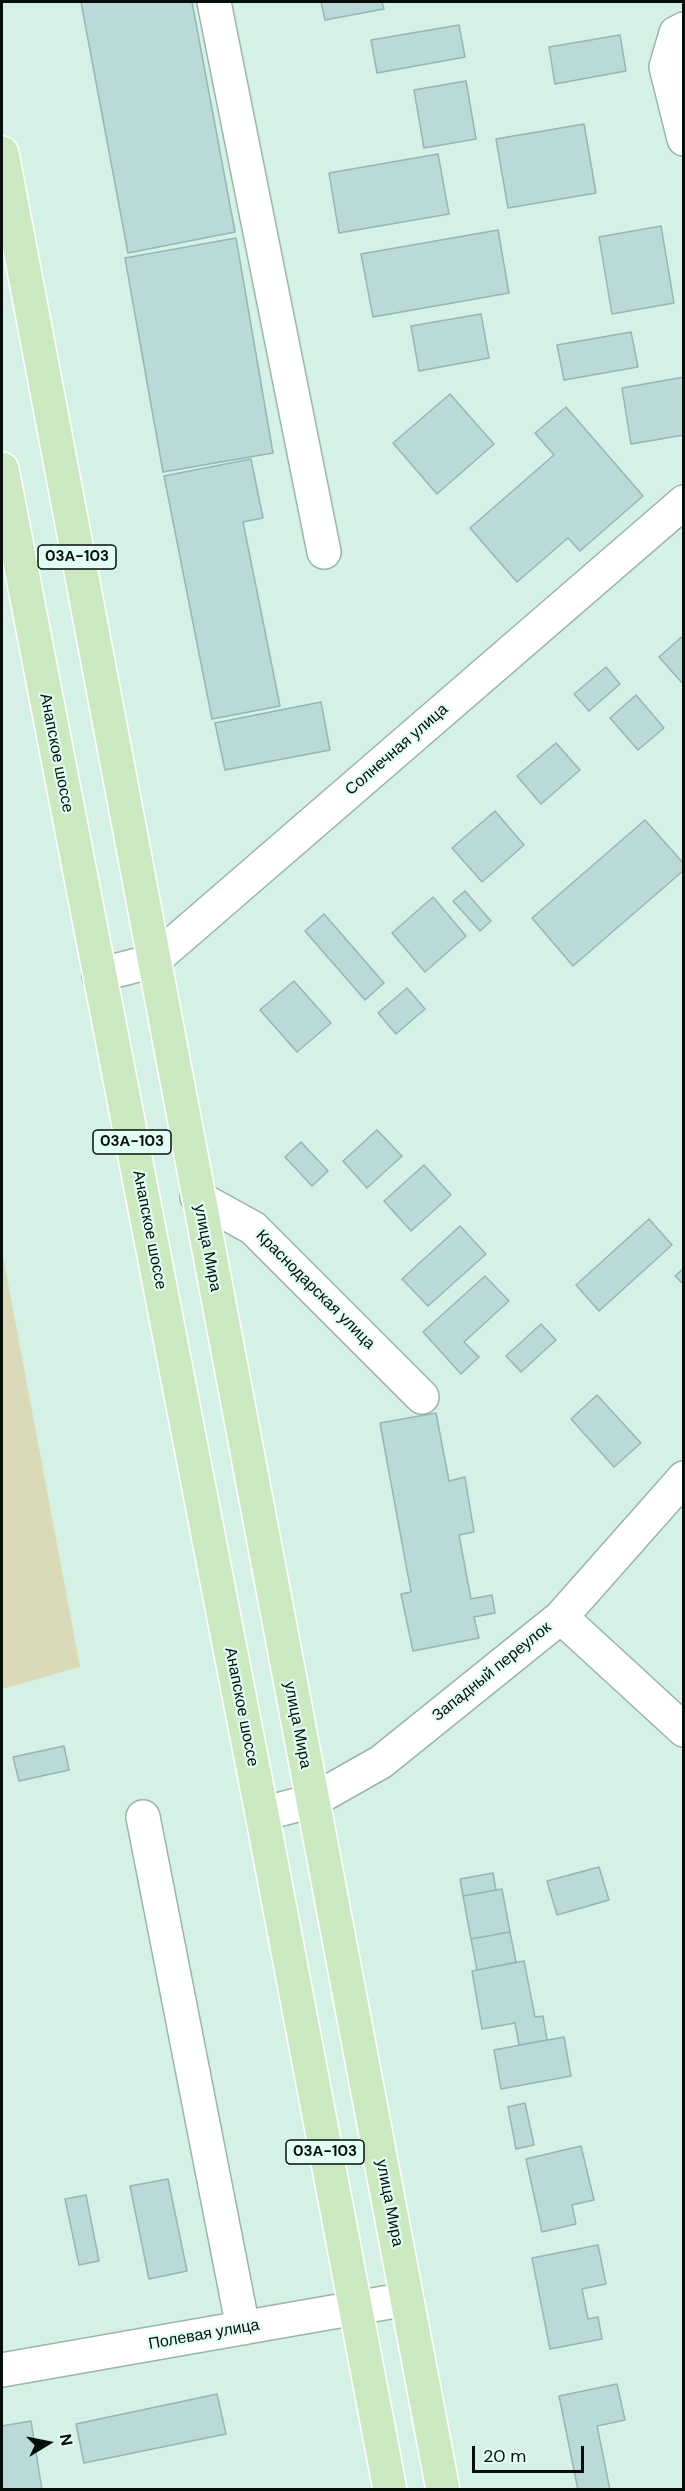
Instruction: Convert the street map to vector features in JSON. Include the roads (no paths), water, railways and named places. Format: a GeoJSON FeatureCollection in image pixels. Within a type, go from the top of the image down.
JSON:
{"type":"FeatureCollection","features":[{"type":"Feature","properties":{"kind":"main road","name":"03А-103"},"geometry":{"type":"LineString","coordinates":[[2,153],[153,961]]}},
{"type":"Feature","properties":{"kind":"main road","name":"Анапское шоссе"},"geometry":{"type":"LineString","coordinates":[[2,469],[262,1814]]}},
{"type":"Feature","properties":{"kind":"main road","name":"улица Мира"},"geometry":{"type":"LineString","coordinates":[[153,961],[443,2490]]}},
{"type":"Feature","properties":{"kind":"main road","name":"03А-103"},"geometry":{"type":"LineString","coordinates":[[262,1814],[390,2490]]}},
{"type":"Feature","properties":{"kind":"street"},"geometry":{"type":"LineString","coordinates":[[214,2],[324,552]]}},
{"type":"Feature","properties":{"kind":"street"},"geometry":{"type":"LineString","coordinates":[[684,29],[676,33],[666,67],[684,139]]}},
{"type":"Feature","properties":{"kind":"street","name":"Солнечная улица"},"geometry":{"type":"LineString","coordinates":[[99,975],[153,961],[684,502]]}},
{"type":"Feature","properties":{"kind":"street","name":"Краснодарская улица"},"geometry":{"type":"LineString","coordinates":[[197,1197],[252,1228],[422,1397]]}},
{"type":"Feature","properties":{"kind":"street","name":"Западный переулок"},"geometry":{"type":"LineString","coordinates":[[262,1814],[312,1801],[381,1762],[561,1617],[684,1478]]}},
{"type":"Feature","properties":{"kind":"street"},"geometry":{"type":"LineString","coordinates":[[561,1617],[684,1730]]}},
{"type":"Feature","properties":{"kind":"street"},"geometry":{"type":"LineString","coordinates":[[143,1817],[243,2328]]}},
{"type":"Feature","properties":{"kind":"street","name":"Полевая улица"},"geometry":{"type":"LineString","coordinates":[[2,2370],[407,2299]]}}]}
